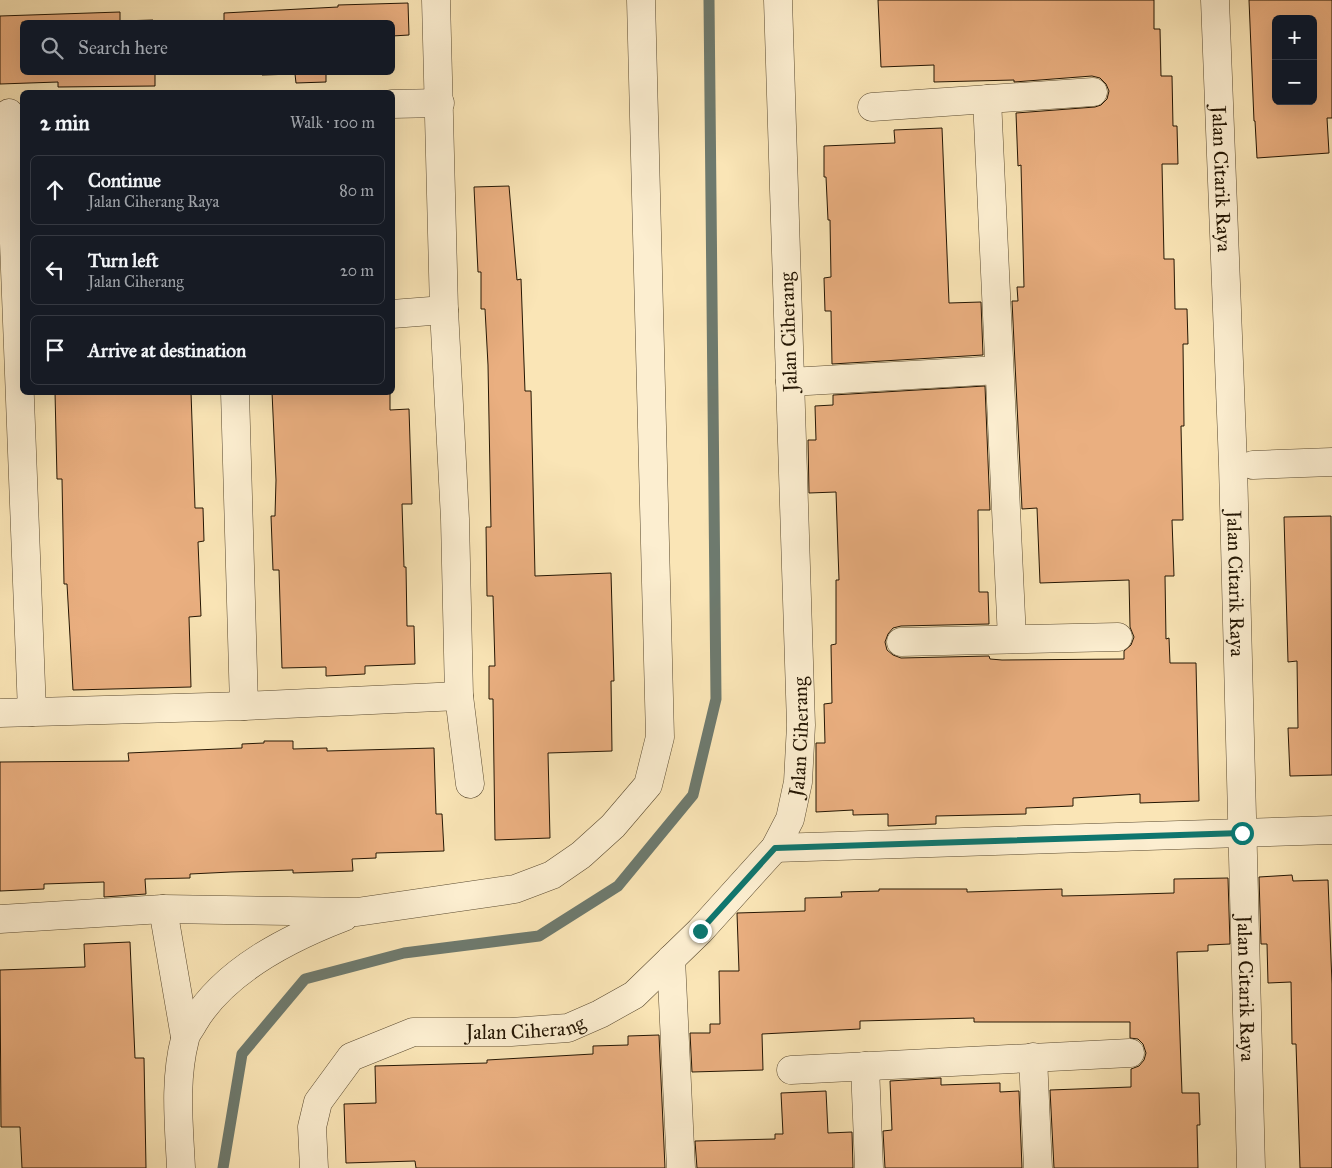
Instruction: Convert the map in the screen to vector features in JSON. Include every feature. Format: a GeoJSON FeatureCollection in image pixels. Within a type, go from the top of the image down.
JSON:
{"type":"FeatureCollection","features":[{"type":"Feature","properties":{"kind":"street"},"geometry":{"type":"LineString","coordinates":[[436,0],[444,310],[454,520],[459,696],[470,784]]}},
{"type":"Feature","properties":{"kind":"street"},"geometry":{"type":"LineString","coordinates":[[0,919],[163,909],[357,912],[515,889],[552,874],[580,855],[613,826],[648,785],[660,737],[641,0]]}},
{"type":"Feature","properties":{"kind":"street","name":"Jalan Ciherang"},"geometry":{"type":"LineString","coordinates":[[314,1168],[312,1127],[318,1102],[351,1057],[413,1032],[510,1032],[568,1028],[600,1014],[634,995],[700,931],[775,848],[790,819],[798,782],[801,725],[778,0]]}},
{"type":"Feature","properties":{"kind":"street","name":"Jalan Citarik Raya"},"geometry":{"type":"LineString","coordinates":[[1215,0],[1233,465],[1251,1168]]}},
{"type":"Feature","properties":{"kind":"street"},"geometry":{"type":"LineString","coordinates":[[872,107],[1093,92]]}},
{"type":"Feature","properties":{"kind":"street"},"geometry":{"type":"LineString","coordinates":[[987,99],[1012,639]]}},
{"type":"Feature","properties":{"kind":"street"},"geometry":{"type":"LineString","coordinates":[[395,104],[440,103]]}},
{"type":"Feature","properties":{"kind":"street"},"geometry":{"type":"LineString","coordinates":[[11,113],[13,324],[32,712]]}},
{"type":"Feature","properties":{"kind":"street"},"geometry":{"type":"LineString","coordinates":[[395,314],[444,310]]}},
{"type":"Feature","properties":{"kind":"street"},"geometry":{"type":"LineString","coordinates":[[790,382],[999,370]]}},
{"type":"Feature","properties":{"kind":"street"},"geometry":{"type":"LineString","coordinates":[[235,395],[244,706]]}},
{"type":"Feature","properties":{"kind":"street"},"geometry":{"type":"LineString","coordinates":[[1253,465],[1332,462]]}},
{"type":"Feature","properties":{"kind":"street"},"geometry":{"type":"LineString","coordinates":[[901,642],[1118,636]]}},
{"type":"Feature","properties":{"kind":"street"},"geometry":{"type":"LineString","coordinates":[[0,713],[244,706],[459,696]]}},
{"type":"Feature","properties":{"kind":"street"},"geometry":{"type":"LineString","coordinates":[[775,848],[1332,830]]}},
{"type":"Feature","properties":{"kind":"street"},"geometry":{"type":"LineString","coordinates":[[163,909],[185,1037],[177,1090],[181,1168]]}},
{"type":"Feature","properties":{"kind":"street"},"geometry":{"type":"LineString","coordinates":[[185,1037],[200,1012],[217,992],[250,966],[311,930],[357,912]]}},
{"type":"Feature","properties":{"kind":"street"},"geometry":{"type":"LineString","coordinates":[[671,959],[681,1168]]}},
{"type":"Feature","properties":{"kind":"street"},"geometry":{"type":"LineString","coordinates":[[791,1070],[1130,1053]]}},
{"type":"Feature","properties":{"kind":"street"},"geometry":{"type":"LineString","coordinates":[[1033,1058],[1038,1168]]}},
{"type":"Feature","properties":{"kind":"street"},"geometry":{"type":"LineString","coordinates":[[865,1066],[869,1168]]}},
{"type":"Feature","properties":{"kind":"building"},"geometry":{"type":"Polygon","coordinates":[[[878,0],[1154,0],[1154,29],[1160,29],[1161,76],[1172,76],[1173,126],[1177,126],[1178,164],[1162,164],[1164,259],[1174,259],[1175,309],[1187,309],[1188,344],[1183,344],[1184,426],[1181,426],[1183,520],[1172,520],[1174,576],[1165,576],[1166,639],[1169,638],[1170,663],[1196,663],[1199,801],[1140,803],[1140,794],[1073,798],[1073,806],[1026,808],[1026,814],[936,816],[936,824],[888,826],[888,814],[853,815],[853,810],[816,812],[816,743],[825,743],[824,704],[832,703],[831,645],[836,644],[836,580],[839,580],[836,492],[809,493],[808,440],[816,440],[815,406],[833,405],[833,395],[985,386],[990,510],[978,510],[979,592],[988,592],[989,624],[901,626],[893,628],[885,642],[887,650],[893,655],[901,658],[989,656],[990,659],[1002,660],[1124,659],[1124,651],[1131,645],[1134,637],[1130,627],[1129,580],[1040,583],[1037,508],[1022,509],[1012,301],[1018,301],[1017,287],[1024,287],[1021,165],[1018,166],[1016,113],[1095,107],[1101,105],[1107,99],[1109,91],[1106,84],[1100,78],[1092,76],[1014,82],[1014,80],[934,82],[934,65],[881,67],[878,0]]]}},
{"type":"Feature","properties":{"kind":"building"},"geometry":{"type":"Polygon","coordinates":[[[1249,0],[1332,0],[1332,118],[1327,118],[1329,153],[1257,158],[1249,0]]]}},
{"type":"Feature","properties":{"kind":"building"},"geometry":{"type":"Polygon","coordinates":[[[408,3],[409,35],[395,36],[395,20],[224,20],[224,13],[338,7],[338,5],[408,3]]]}},
{"type":"Feature","properties":{"kind":"building"},"geometry":{"type":"Polygon","coordinates":[[[120,12],[120,20],[20,20],[20,75],[155,75],[155,86],[58,87],[58,82],[0,84],[0,16],[120,12]]]}},
{"type":"Feature","properties":{"kind":"building"},"geometry":{"type":"Polygon","coordinates":[[[295,75],[326,75],[326,82],[296,83],[295,75]]]}},
{"type":"Feature","properties":{"kind":"building"},"geometry":{"type":"Polygon","coordinates":[[[942,128],[949,303],[981,302],[983,355],[832,364],[831,311],[825,311],[824,278],[831,277],[830,220],[828,220],[826,177],[824,177],[824,146],[895,143],[894,130],[942,128]]]}},
{"type":"Feature","properties":{"kind":"building"},"geometry":{"type":"Polygon","coordinates":[[[509,186],[517,280],[521,279],[525,391],[531,391],[535,576],[611,573],[614,681],[611,681],[612,751],[548,753],[550,838],[495,840],[493,699],[489,699],[489,666],[495,666],[493,596],[487,596],[486,527],[491,527],[488,365],[485,309],[481,309],[481,272],[478,272],[474,187],[509,186]]]}},
{"type":"Feature","properties":{"kind":"building"},"geometry":{"type":"Polygon","coordinates":[[[55,395],[191,395],[195,508],[203,508],[204,541],[198,542],[201,616],[189,617],[191,687],[73,690],[67,584],[64,584],[62,479],[57,479],[55,395]]]}},
{"type":"Feature","properties":{"kind":"building"},"geometry":{"type":"Polygon","coordinates":[[[272,395],[390,395],[390,410],[409,409],[412,504],[402,504],[407,626],[414,626],[415,664],[365,666],[365,674],[326,676],[326,667],[282,668],[279,570],[273,570],[271,516],[275,516],[276,480],[272,395]]]}},
{"type":"Feature","properties":{"kind":"building"},"geometry":{"type":"Polygon","coordinates":[[[1331,516],[1332,775],[1290,776],[1288,728],[1298,728],[1297,661],[1288,662],[1284,517],[1331,516]]]}},
{"type":"Feature","properties":{"kind":"building"},"geometry":{"type":"Polygon","coordinates":[[[264,741],[293,741],[293,749],[327,748],[327,751],[434,748],[436,814],[442,814],[444,851],[376,853],[376,858],[352,859],[353,871],[293,873],[293,870],[231,872],[190,874],[190,878],[145,879],[146,894],[104,897],[104,882],[44,884],[44,889],[0,891],[0,762],[129,761],[128,753],[242,748],[242,744],[264,743],[264,741]]]}},
{"type":"Feature","properties":{"kind":"building"},"geometry":{"type":"Polygon","coordinates":[[[1292,875],[1293,881],[1328,880],[1332,984],[1332,1168],[1300,1168],[1296,1044],[1292,1044],[1291,982],[1268,983],[1267,944],[1261,944],[1259,877],[1292,875]]]}},
{"type":"Feature","properties":{"kind":"building"},"geometry":{"type":"Polygon","coordinates":[[[1228,878],[1230,944],[1208,945],[1208,951],[1177,952],[1182,1093],[1199,1093],[1200,1125],[1197,1125],[1198,1168],[1054,1168],[1050,1090],[1131,1087],[1131,1069],[1139,1066],[1144,1060],[1146,1053],[1143,1044],[1138,1039],[1130,1038],[1130,1022],[974,1022],[974,1018],[860,1021],[860,1029],[762,1034],[763,1070],[692,1072],[690,1033],[710,1033],[710,1024],[720,1024],[719,971],[739,971],[737,913],[805,911],[805,898],[842,897],[841,892],[879,891],[879,889],[967,889],[967,892],[1062,889],[1062,896],[1174,893],[1174,879],[1228,878]]]}},
{"type":"Feature","properties":{"kind":"building"},"geometry":{"type":"Polygon","coordinates":[[[130,942],[135,1058],[144,1058],[146,1168],[22,1168],[20,1127],[1,1127],[0,970],[85,967],[84,944],[130,942]]]}},
{"type":"Feature","properties":{"kind":"building"},"geometry":{"type":"Polygon","coordinates":[[[659,1035],[665,1168],[416,1168],[415,1161],[346,1163],[344,1104],[376,1103],[375,1066],[487,1063],[487,1060],[593,1054],[593,1046],[628,1045],[628,1036],[659,1035]]]}},
{"type":"Feature","properties":{"kind":"building"},"geometry":{"type":"Polygon","coordinates":[[[941,1078],[941,1085],[1000,1083],[1000,1092],[1019,1091],[1022,1168],[885,1168],[883,1131],[892,1130],[890,1081],[941,1078]]]}},
{"type":"Feature","properties":{"kind":"building"},"geometry":{"type":"Polygon","coordinates":[[[826,1091],[828,1133],[852,1132],[853,1168],[697,1168],[695,1141],[775,1139],[775,1134],[783,1134],[781,1093],[826,1091]]]}},
{"type":"Feature","properties":{"kind":"waterway"},"geometry":{"type":"LineString","coordinates":[[223,1168],[242,1054],[305,979],[404,953],[539,936],[618,886],[693,795],[716,699],[709,0]]}},
{"type":"Feature","properties":{"kind":"route"},"geometry":{"type":"LineString","coordinates":[[700,931],[775,848],[1242,833]]}}]}
